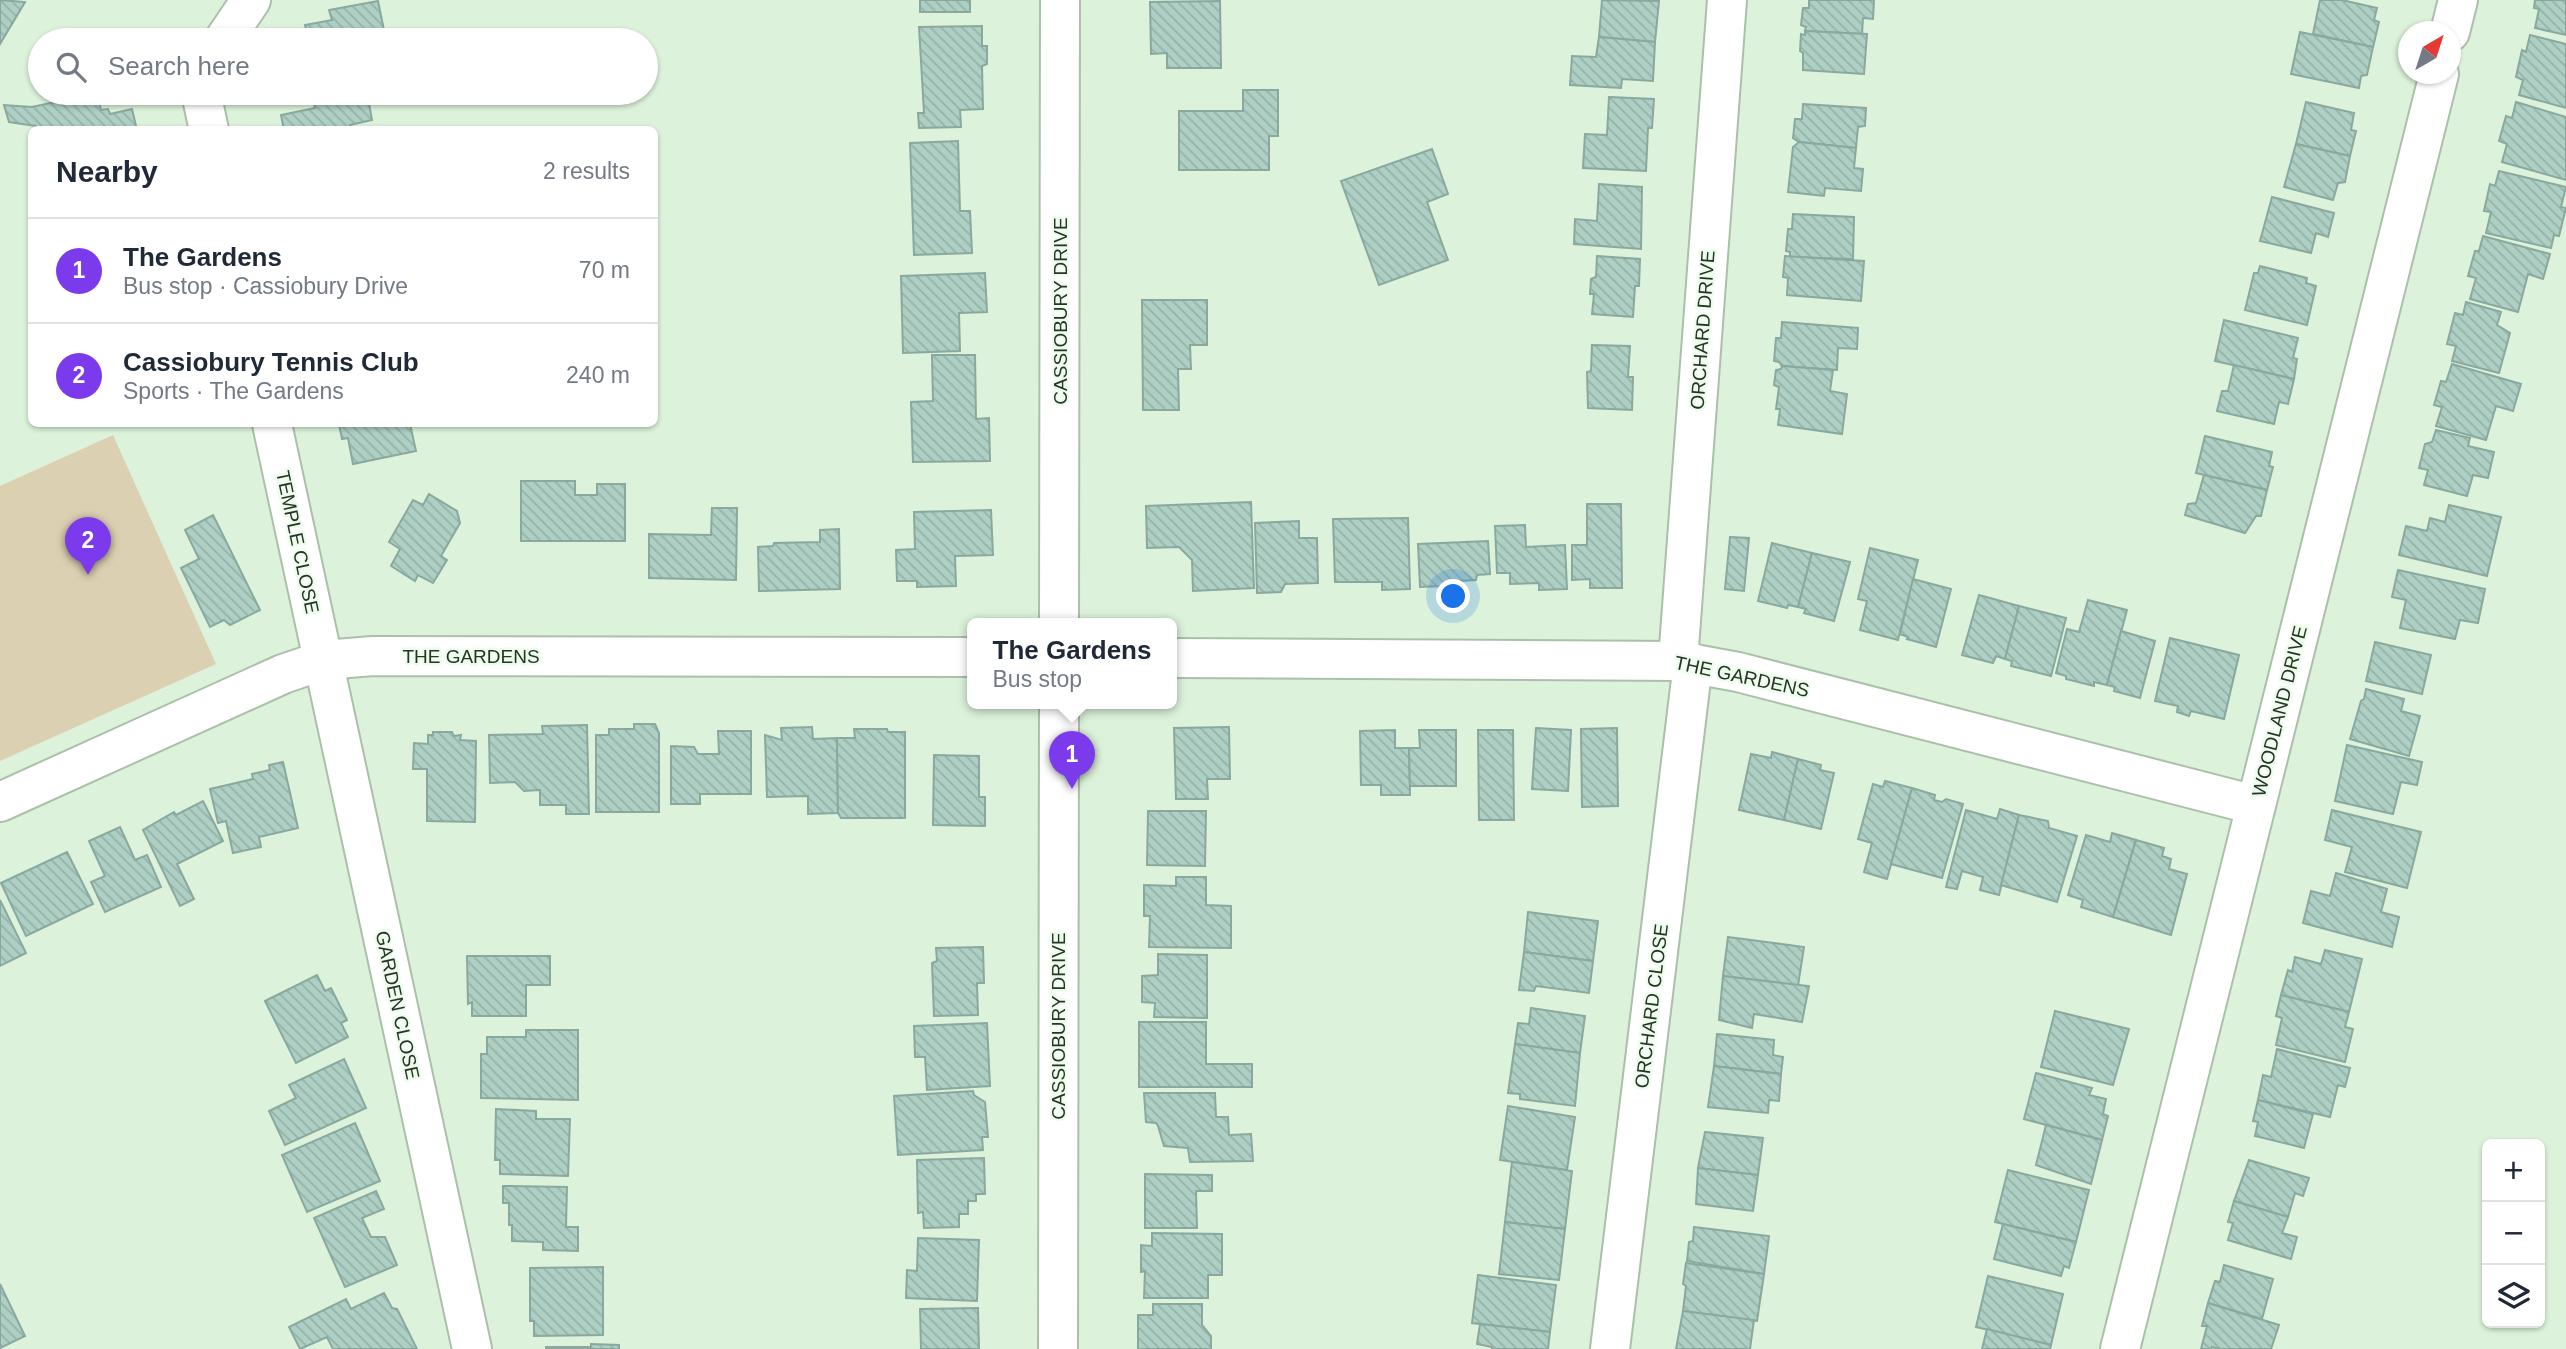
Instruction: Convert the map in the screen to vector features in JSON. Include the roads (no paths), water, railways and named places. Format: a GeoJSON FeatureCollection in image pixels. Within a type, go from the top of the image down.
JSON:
{"type":"FeatureCollection","features":[{"type":"Feature","properties":{"kind":"street"},"geometry":{"type":"LineString","coordinates":[[232,28],[251,0]]}},
{"type":"Feature","properties":{"kind":"street","name":"CASSIOBURY DRIVE"},"geometry":{"type":"LineString","coordinates":[[1059,618],[1060,0]]}},
{"type":"Feature","properties":{"kind":"street","name":"ORCHARD DRIVE"},"geometry":{"type":"LineString","coordinates":[[1686,662],[1727,0]]}},
{"type":"Feature","properties":{"kind":"street"},"geometry":{"type":"LineString","coordinates":[[2453,21],[2458,0]]}},
{"type":"Feature","properties":{"kind":"street","name":"WOODLAND DRIVE"},"geometry":{"type":"LineString","coordinates":[[2120,1349],[2436,84]]}},
{"type":"Feature","properties":{"kind":"street"},"geometry":{"type":"LineString","coordinates":[[204,105],[208,126]]}},
{"type":"Feature","properties":{"kind":"street","name":"TEMPLE CLOSE"},"geometry":{"type":"LineString","coordinates":[[273,427],[324,660]]}},
{"type":"Feature","properties":{"kind":"street","name":"THE GARDENS"},"geometry":{"type":"LineString","coordinates":[[0,802],[283,674],[324,660],[373,656],[967,657]]}},
{"type":"Feature","properties":{"kind":"street","name":"THE GARDENS"},"geometry":{"type":"LineString","coordinates":[[1177,658],[1686,662],[1738,672],[2255,805]]}},
{"type":"Feature","properties":{"kind":"street","name":"GARDEN CLOSE"},"geometry":{"type":"LineString","coordinates":[[324,660],[472,1349]]}},
{"type":"Feature","properties":{"kind":"street","name":"ORCHARD CLOSE"},"geometry":{"type":"LineString","coordinates":[[1610,1349],[1686,662]]}},
{"type":"Feature","properties":{"kind":"street","name":"CASSIOBURY DRIVE"},"geometry":{"type":"LineString","coordinates":[[1058,1349],[1059,709]]}},
{"type":"Feature","properties":{"kind":"place","name":"Cassiobury Tennis Club"},"geometry":{"type":"Point","coordinates":[88,575]}},
{"type":"Feature","properties":{"kind":"place","name":"The Gardens"},"geometry":{"type":"Point","coordinates":[1072,789]}}]}
